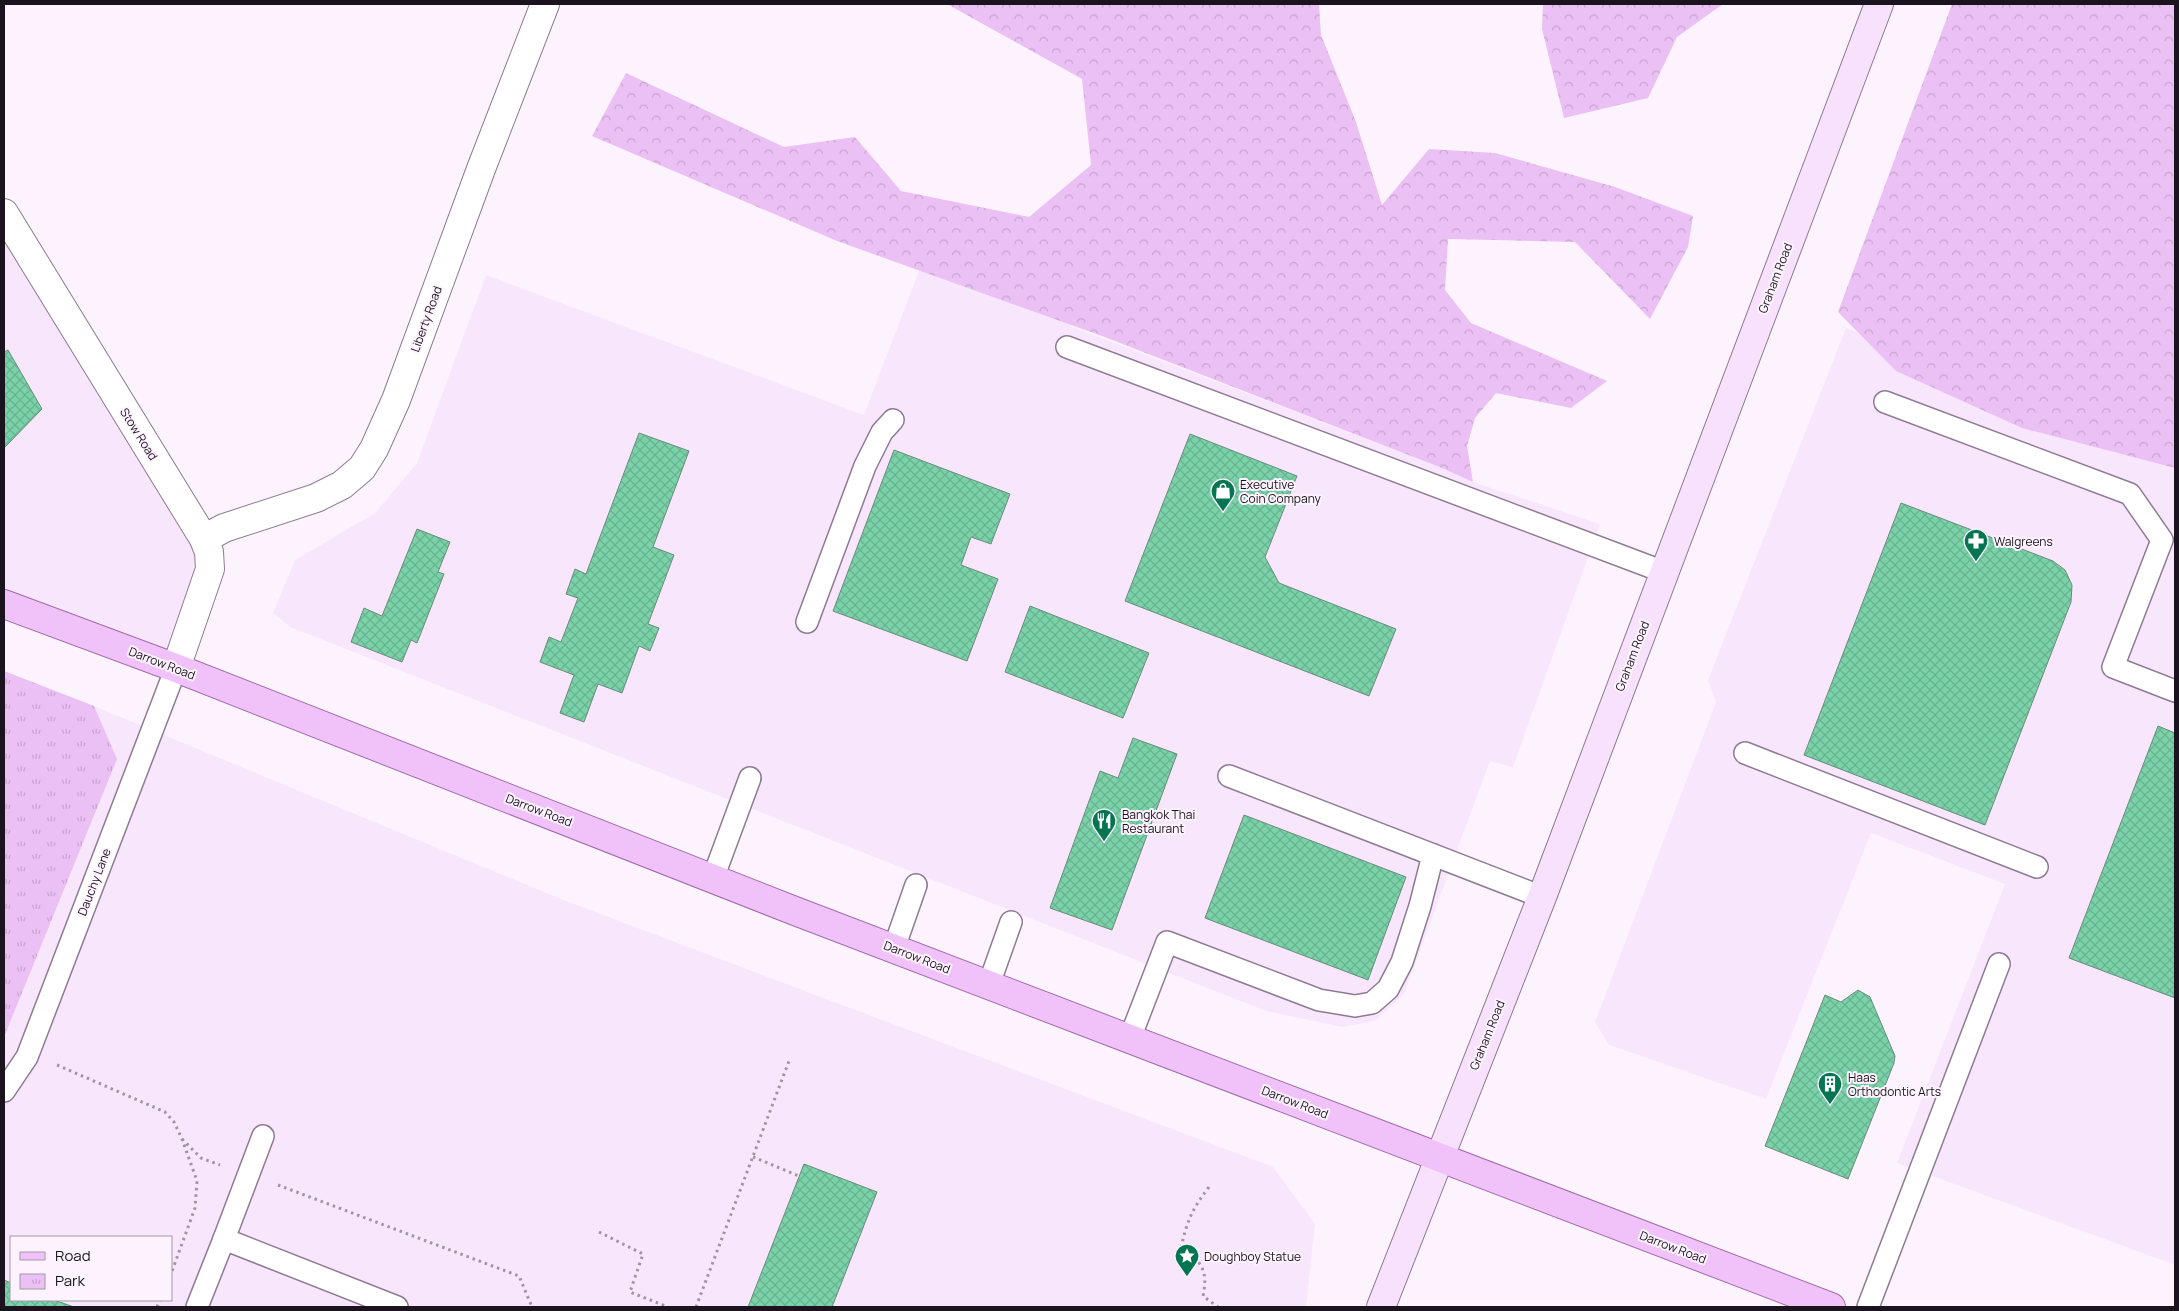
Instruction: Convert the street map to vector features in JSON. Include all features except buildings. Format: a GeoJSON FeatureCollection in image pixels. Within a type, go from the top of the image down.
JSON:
{"type":"FeatureCollection","features":[{"type":"Feature","properties":{"kind":"main road","name":"Graham Road"},"geometry":{"type":"LineString","coordinates":[[1381,1307],[1438,1157],[1542,897],[1879,4]]}},
{"type":"Feature","properties":{"kind":"main road","name":"Darrow Road"},"geometry":{"type":"LineString","coordinates":[[4,604],[176,668],[894,948],[1831,1307]]}},
{"type":"Feature","properties":{"kind":"street","name":"Liberty Road"},"geometry":{"type":"LineString","coordinates":[[204,539],[224,528],[316,498],[342,486],[362,468],[374,449],[396,400],[480,169],[545,4]]}},
{"type":"Feature","properties":{"kind":"street","name":"Stow Road"},"geometry":{"type":"LineString","coordinates":[[4,213],[204,539],[209,552],[210,569],[176,668]]}},
{"type":"Feature","properties":{"kind":"lane"},"geometry":{"type":"LineString","coordinates":[[1067,347],[1664,572]]}},
{"type":"Feature","properties":{"kind":"lane"},"geometry":{"type":"LineString","coordinates":[[1885,402],[2130,494],[2162,540],[2114,667],[2175,691]]}},
{"type":"Feature","properties":{"kind":"lane"},"geometry":{"type":"LineString","coordinates":[[807,622],[865,466],[882,432],[893,420]]}},
{"type":"Feature","properties":{"kind":"lane","name":"Dauchy Lane"},"geometry":{"type":"LineString","coordinates":[[4,1091],[28,1053],[176,668]]}},
{"type":"Feature","properties":{"kind":"lane"},"geometry":{"type":"LineString","coordinates":[[1745,753],[2037,867]]}},
{"type":"Feature","properties":{"kind":"lane"},"geometry":{"type":"LineString","coordinates":[[1229,776],[1542,897]]}},
{"type":"Feature","properties":{"kind":"lane"},"geometry":{"type":"LineString","coordinates":[[713,878],[750,778]]}},
{"type":"Feature","properties":{"kind":"lane"},"geometry":{"type":"LineString","coordinates":[[1130,1038],[1167,942],[1319,1000],[1355,1006],[1372,1003],[1388,989],[1402,962],[1420,906],[1433,855]]}},
{"type":"Feature","properties":{"kind":"lane"},"geometry":{"type":"LineString","coordinates":[[894,948],[916,885]]}},
{"type":"Feature","properties":{"kind":"lane"},"geometry":{"type":"LineString","coordinates":[[989,984],[1011,922]]}},
{"type":"Feature","properties":{"kind":"lane"},"geometry":{"type":"LineString","coordinates":[[1868,1307],[2000,964]]}},
{"type":"Feature","properties":{"kind":"lane"},"geometry":{"type":"LineString","coordinates":[[197,1307],[264,1136]]}},
{"type":"Feature","properties":{"kind":"lane"},"geometry":{"type":"LineString","coordinates":[[224,1239],[398,1307]]}},
{"type":"Feature","properties":{"kind":"path"},"geometry":{"type":"LineString","coordinates":[[28,1053],[166,1112],[174,1122],[182,1139],[196,1181],[195,1208],[172,1271]]}},
{"type":"Feature","properties":{"kind":"path"},"geometry":{"type":"LineString","coordinates":[[696,1307],[789,1060]]}},
{"type":"Feature","properties":{"kind":"path"},"geometry":{"type":"LineString","coordinates":[[182,1139],[201,1158],[249,1174],[518,1276],[532,1307]]}},
{"type":"Feature","properties":{"kind":"path"},"geometry":{"type":"LineString","coordinates":[[753,1157],[799,1176]]}},
{"type":"Feature","properties":{"kind":"path"},"geometry":{"type":"LineString","coordinates":[[1208,1187],[1194,1206],[1186,1224],[1181,1249],[1190,1254],[1201,1266],[1206,1282],[1203,1296],[1218,1307]]}},
{"type":"Feature","properties":{"kind":"path"},"geometry":{"type":"LineString","coordinates":[[599,1232],[643,1254],[630,1292],[668,1307]]}},
{"type":"Feature","properties":{"kind":"shaded area"},"geometry":{"type":"Polygon","coordinates":[[[4,225],[199,548],[202,568],[165,653],[4,592],[4,225]]]}},
{"type":"Feature","properties":{"kind":"shaded area"},"geometry":{"type":"Polygon","coordinates":[[[925,255],[1076,310],[1070,326],[1442,468],[1473,482],[1600,524],[1513,767],[1490,761],[1404,994],[1375,1021],[1342,1027],[1266,1011],[290,627],[273,613],[295,560],[375,513],[417,463],[486,275],[864,415],[925,255]]]}},
{"type":"Feature","properties":{"kind":"shaded area"},"geometry":{"type":"Polygon","coordinates":[[[1846,328],[2175,436],[2175,1265],[1897,1163],[2005,884],[1871,833],[1766,1099],[1609,1045],[1595,1022],[1716,702],[1708,680],[1846,328]]]}},
{"type":"Feature","properties":{"kind":"shaded area"},"geometry":{"type":"Polygon","coordinates":[[[4,671],[101,709],[566,901],[1273,1167],[1315,1224],[1306,1307],[4,1307],[4,671]]]}},
{"type":"Feature","properties":{"kind":"green space"},"geometry":{"type":"Polygon","coordinates":[[[947,4],[1319,4],[1321,35],[1356,122],[1382,205],[1429,149],[1495,153],[1615,187],[1693,216],[1688,247],[1650,319],[1575,242],[1448,239],[1445,290],[1471,323],[1607,381],[1571,408],[1496,393],[1475,418],[1467,446],[1473,482],[1442,468],[1102,336],[837,241],[592,136],[626,73],[784,147],[855,137],[901,191],[1029,217],[1091,165],[1082,79],[947,4]]]}},
{"type":"Feature","properties":{"kind":"green space"},"geometry":{"type":"Polygon","coordinates":[[[1543,4],[1723,4],[1677,37],[1648,98],[1564,118],[1542,29],[1543,4]]]}},
{"type":"Feature","properties":{"kind":"green space"},"geometry":{"type":"Polygon","coordinates":[[[1952,4],[2175,4],[2175,468],[2022,428],[1896,371],[1838,312],[1952,4]]]}},
{"type":"Feature","properties":{"kind":"green space"},"geometry":{"type":"Polygon","coordinates":[[[4,671],[94,706],[117,759],[4,1037],[4,671]]]}},
{"type":"Feature","properties":{"kind":"place","name":"Executive Coin Company"},"geometry":{"type":"Point","coordinates":[1223,512]}},
{"type":"Feature","properties":{"kind":"place","name":"Walgreens"},"geometry":{"type":"Point","coordinates":[1976,562]}},
{"type":"Feature","properties":{"kind":"place","name":"Bangkok Thai Restaurant"},"geometry":{"type":"Point","coordinates":[1104,842]}},
{"type":"Feature","properties":{"kind":"place","name":"Haas Orthodontic Arts"},"geometry":{"type":"Point","coordinates":[1830,1105]}},
{"type":"Feature","properties":{"kind":"place","name":"Doughboy Statue"},"geometry":{"type":"Point","coordinates":[1187,1277]}}]}
